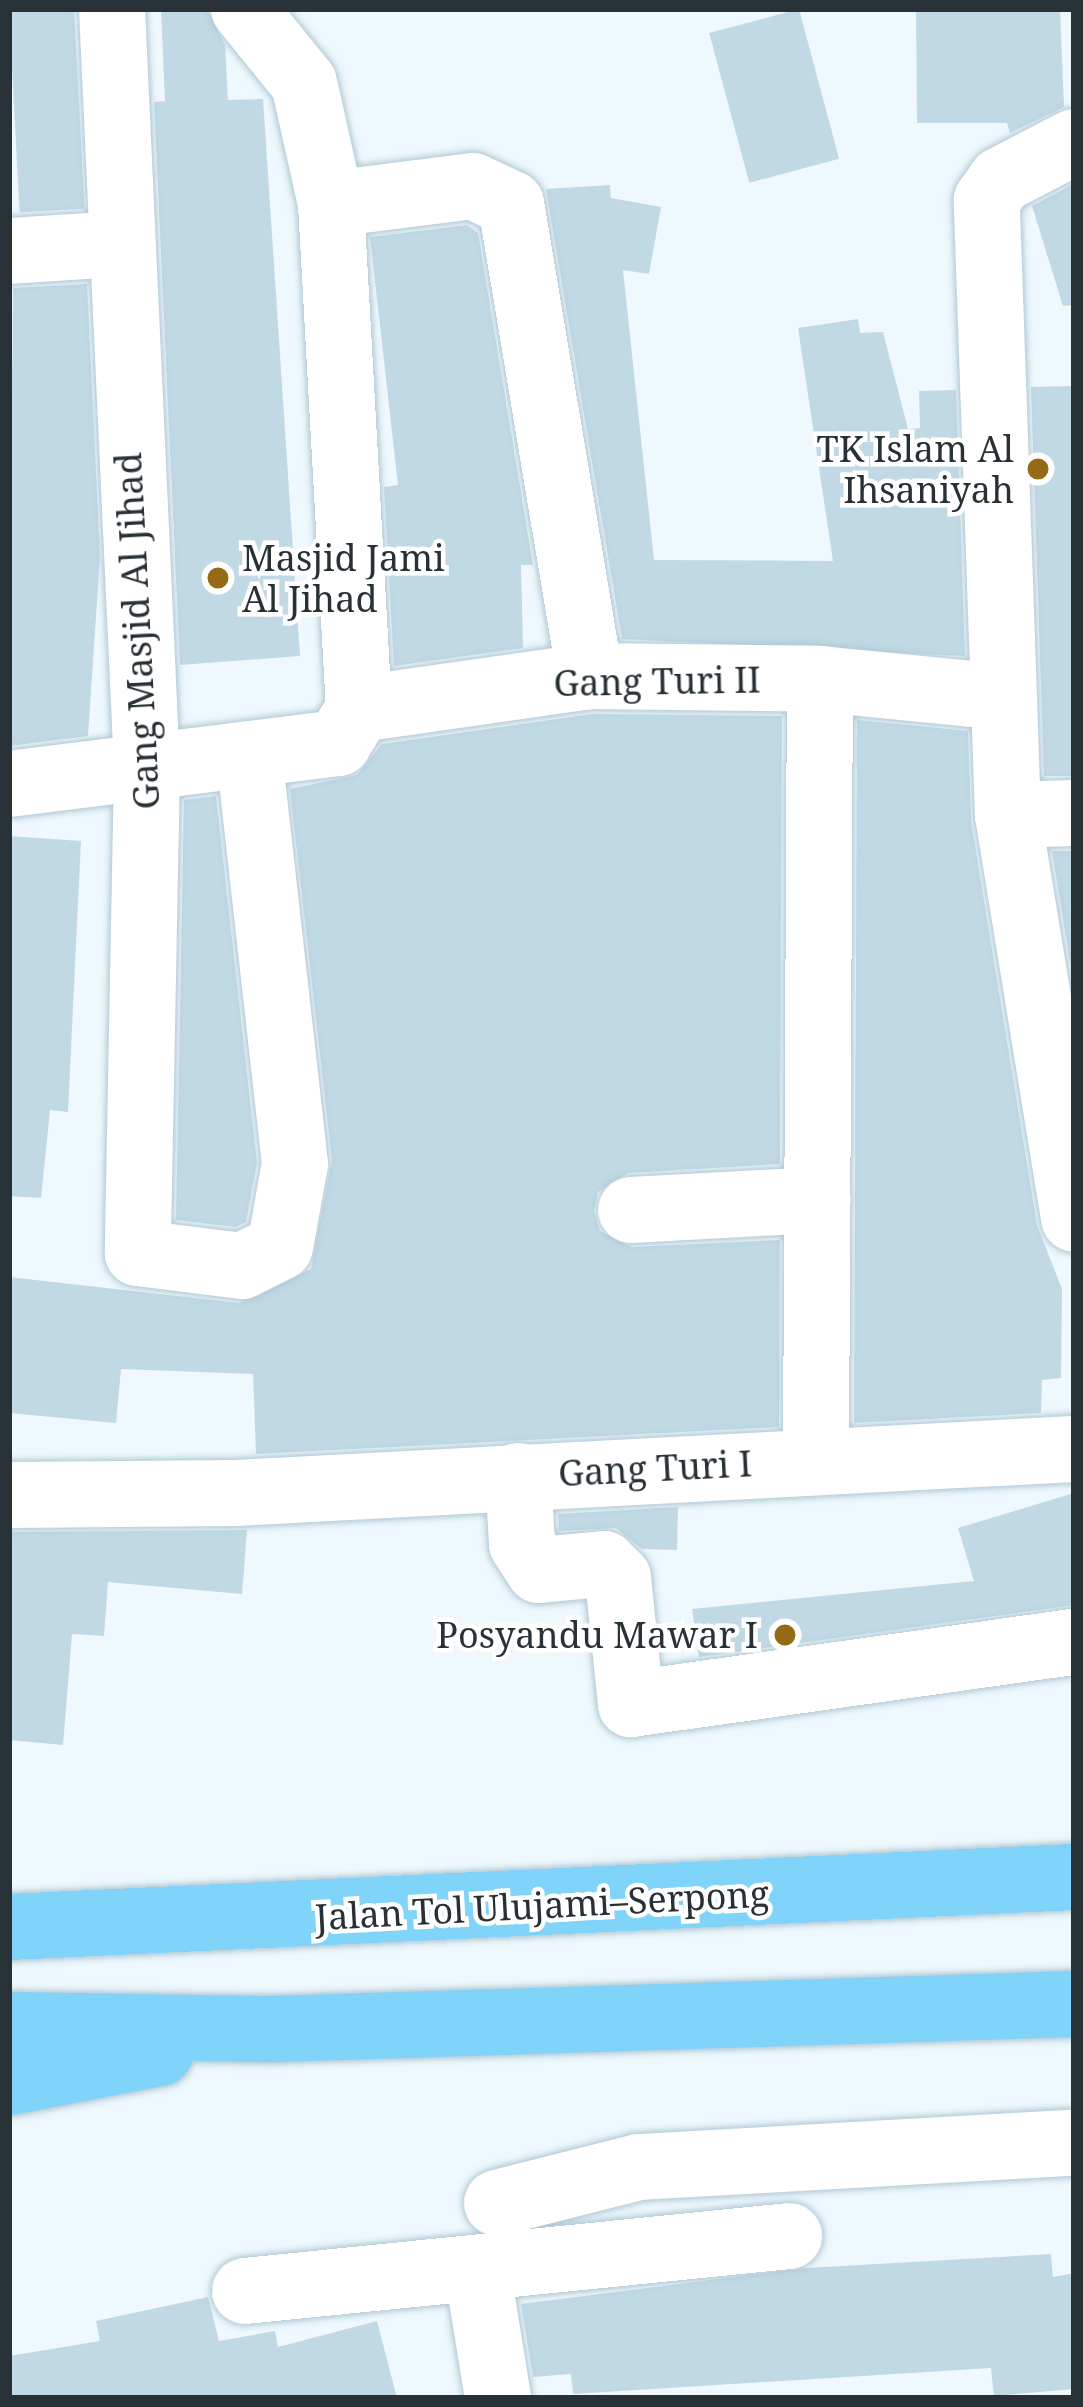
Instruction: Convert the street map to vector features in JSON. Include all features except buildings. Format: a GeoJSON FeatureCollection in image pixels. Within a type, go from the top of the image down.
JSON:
{"type":"FeatureCollection","features":[{"type":"Feature","properties":{"kind":"highway","name":"Jalan Tol Ulujami–Serpong"},"geometry":{"type":"LineString","coordinates":[[9,1927],[1074,1877]]}},
{"type":"Feature","properties":{"kind":"highway"},"geometry":{"type":"LineString","coordinates":[[9,2025],[275,2029],[1074,2004]]}},
{"type":"Feature","properties":{"kind":"highway"},"geometry":{"type":"LineString","coordinates":[[9,2082],[275,2029]]}},
{"type":"Feature","properties":{"kind":"street","name":"Gang Masjid Al Jihad"},"geometry":{"type":"LineString","coordinates":[[112,9],[118,244],[147,769],[138,1252],[242,1266],[264,1262],[286,1229],[295,1164],[249,756]]}},
{"type":"Feature","properties":{"kind":"street"},"geometry":{"type":"LineString","coordinates":[[9,784],[338,743],[359,709],[331,204],[304,83],[244,9]]}},
{"type":"Feature","properties":{"kind":"street"},"geometry":{"type":"LineString","coordinates":[[1074,142],[1000,180],[987,200],[1008,815],[1074,1219]]}},
{"type":"Feature","properties":{"kind":"street"},"geometry":{"type":"LineString","coordinates":[[331,204],[472,186],[511,204],[590,676]]}},
{"type":"Feature","properties":{"kind":"street"},"geometry":{"type":"LineString","coordinates":[[9,250],[118,244]]}},
{"type":"Feature","properties":{"kind":"street","name":"Gang Turi II"},"geometry":{"type":"LineString","coordinates":[[359,709],[590,676],[820,679],[1004,697]]}},
{"type":"Feature","properties":{"kind":"street"},"geometry":{"type":"LineString","coordinates":[[816,1458],[820,679]]}},
{"type":"Feature","properties":{"kind":"street"},"geometry":{"type":"LineString","coordinates":[[1008,815],[1074,813]]}},
{"type":"Feature","properties":{"kind":"street"},"geometry":{"type":"LineString","coordinates":[[631,1210],[818,1200]]}},
{"type":"Feature","properties":{"kind":"street","name":"Gang Turi I"},"geometry":{"type":"LineString","coordinates":[[9,1495],[236,1493],[816,1458],[1074,1449]]}},
{"type":"Feature","properties":{"kind":"street"},"geometry":{"type":"LineString","coordinates":[[518,1476],[522,1544],[539,1570],[604,1564],[618,1578],[631,1704],[1074,1642]]}},
{"type":"Feature","properties":{"kind":"street"},"geometry":{"type":"LineString","coordinates":[[496,2203],[639,2168],[1074,2143]]}},
{"type":"Feature","properties":{"kind":"street"},"geometry":{"type":"LineString","coordinates":[[245,2291],[789,2236]]}},
{"type":"Feature","properties":{"kind":"street"},"geometry":{"type":"LineString","coordinates":[[477,2268],[498,2398]]}},
{"type":"Feature","properties":{"kind":"place","name":"TK Islam Al Ihsaniyah"},"geometry":{"type":"Point","coordinates":[1038,469]}},
{"type":"Feature","properties":{"kind":"place","name":"Masjid Jami Al Jihad"},"geometry":{"type":"Point","coordinates":[218,578]}},
{"type":"Feature","properties":{"kind":"place","name":"Posyandu Mawar I"},"geometry":{"type":"Point","coordinates":[785,1635]}}]}
